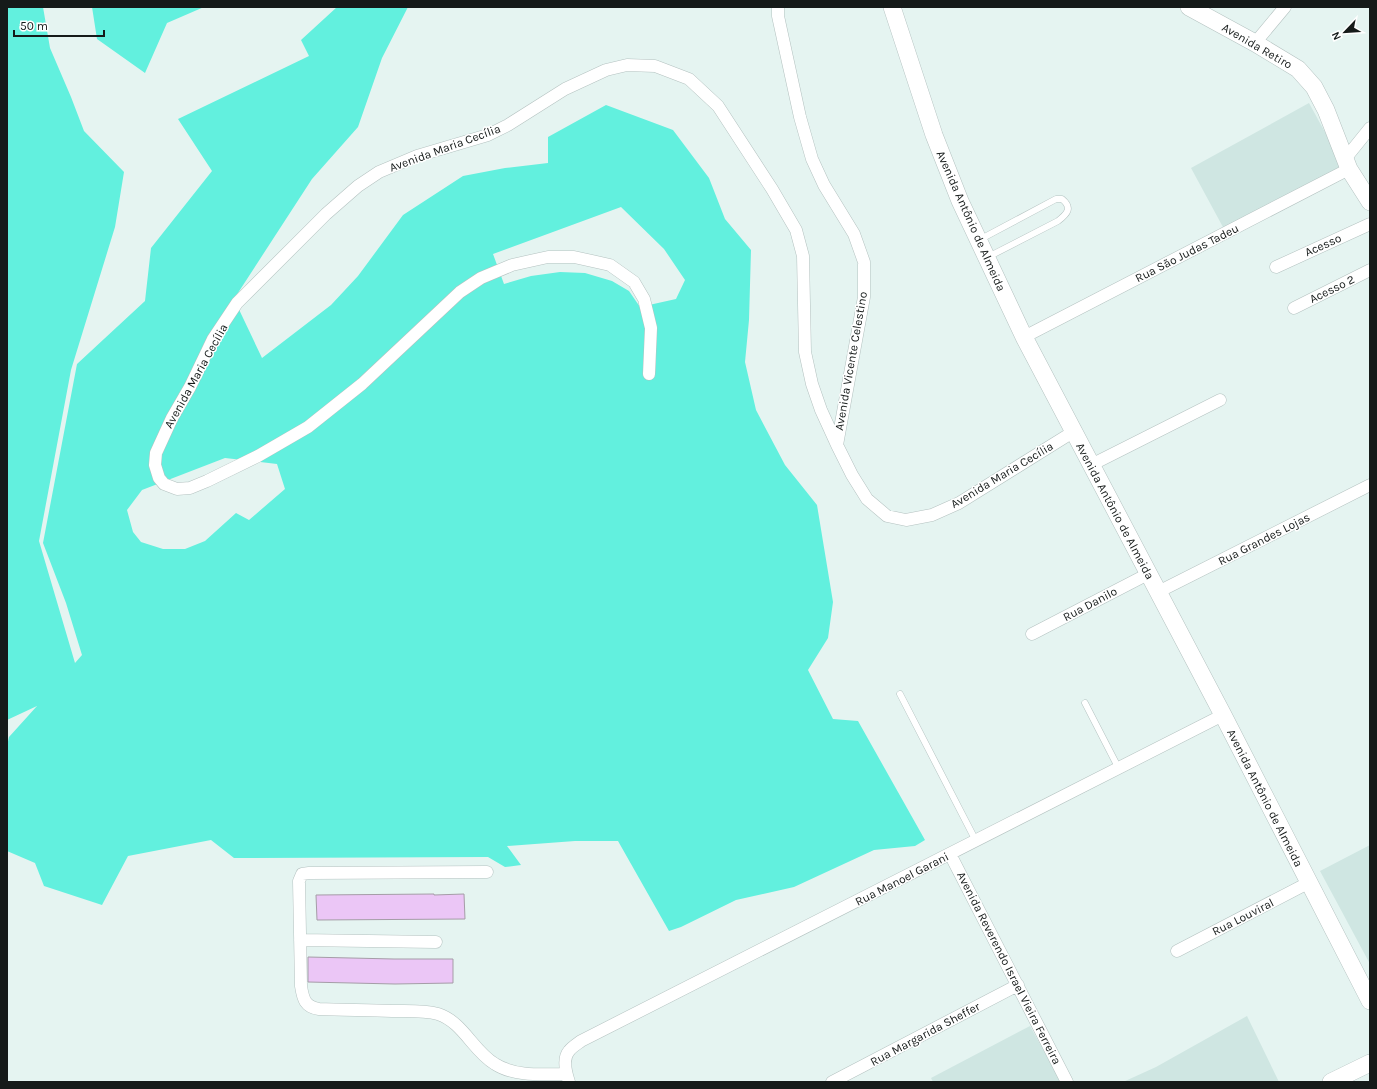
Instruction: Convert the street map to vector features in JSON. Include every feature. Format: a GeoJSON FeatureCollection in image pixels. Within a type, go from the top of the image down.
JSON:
{"type":"FeatureCollection","features":[{"type":"Feature","properties":{"kind":"street","name":"Avenida Vicente Celestino"},"geometry":{"type":"LineString","coordinates":[[778,7],[778,16],[800,117],[812,159],[824,185],[854,234],[864,262],[864,297],[837,445]]}},
{"type":"Feature","properties":{"kind":"street","name":"Avenida Antônio de Almeida"},"geometry":{"type":"LineString","coordinates":[[892,7],[934,135],[960,201],[1024,337],[1223,715],[1308,883],[1370,1001]]}},
{"type":"Feature","properties":{"kind":"street"},"geometry":{"type":"LineString","coordinates":[[1255,43],[1285,7]]}},
{"type":"Feature","properties":{"kind":"street","name":"Avenida Retiro"},"geometry":{"type":"LineString","coordinates":[[1192,8],[1255,43],[1298,70],[1314,87],[1326,110],[1347,164],[1370,202]]}},
{"type":"Feature","properties":{"kind":"street","name":"Avenida Maria Cecília"},"geometry":{"type":"LineString","coordinates":[[648,374],[651,328],[644,299],[634,282],[610,265],[574,257],[548,257],[512,265],[480,278],[460,292],[362,384],[308,427],[258,456],[190,488],[177,489],[164,484],[159,478],[155,465],[156,453],[172,418],[190,387],[213,339],[238,303],[326,214],[358,186],[379,172],[417,156],[488,135],[508,125],[570,86],[606,70],[627,65],[654,66],[689,79],[718,106],[772,189],[796,230],[803,256],[805,352],[812,384],[821,410],[852,475],[868,499],[887,516],[906,520],[932,515],[959,503],[1073,432]]}},
{"type":"Feature","properties":{"kind":"street"},"geometry":{"type":"LineString","coordinates":[[1347,164],[1370,128]]}},
{"type":"Feature","properties":{"kind":"street","name":"Rua São Judas Tadeu"},"geometry":{"type":"LineString","coordinates":[[1024,337],[1347,164]]}},
{"type":"Feature","properties":{"kind":"street","name":"Acesso"},"geometry":{"type":"LineString","coordinates":[[1276,267],[1370,224]]}},
{"type":"Feature","properties":{"kind":"street","name":"Acesso 2"},"geometry":{"type":"LineString","coordinates":[[1294,308],[1370,270]]}},
{"type":"Feature","properties":{"kind":"street"},"geometry":{"type":"LineString","coordinates":[[1091,465],[1220,400]]}},
{"type":"Feature","properties":{"kind":"street","name":"Rua Grandes Lojas"},"geometry":{"type":"LineString","coordinates":[[1158,592],[1370,485]]}},
{"type":"Feature","properties":{"kind":"street","name":"Rua Danilo"},"geometry":{"type":"LineString","coordinates":[[1032,634],[1148,574]]}},
{"type":"Feature","properties":{"kind":"street","name":"Rua Manoel Garani"},"geometry":{"type":"LineString","coordinates":[[568,1078],[566,1062],[568,1052],[581,1041],[1223,715]]}},
{"type":"Feature","properties":{"kind":"street","name":"Avenida Reverendo Israel Vieira Ferreira"},"geometry":{"type":"LineString","coordinates":[[950,854],[1067,1082]]}},
{"type":"Feature","properties":{"kind":"street"},"geometry":{"type":"LineString","coordinates":[[487,872],[306,873],[300,877],[302,992],[305,1002],[311,1008],[319,1009],[416,1011],[438,1014],[445,1017],[455,1025],[494,1064],[504,1069],[568,1078]]}},
{"type":"Feature","properties":{"kind":"street","name":"Rua Louviral"},"geometry":{"type":"LineString","coordinates":[[1177,951],[1308,883]]}},
{"type":"Feature","properties":{"kind":"street"},"geometry":{"type":"LineString","coordinates":[[300,940],[436,942]]}},
{"type":"Feature","properties":{"kind":"street","name":"Rua Margarida Sheffer"},"geometry":{"type":"LineString","coordinates":[[832,1082],[1018,985]]}},
{"type":"Feature","properties":{"kind":"street"},"geometry":{"type":"LineString","coordinates":[[1332,1082],[1370,1063]]}},
{"type":"Feature","properties":{"kind":"lane"},"geometry":{"type":"LineString","coordinates":[[978,241],[1056,199],[1062,199],[1066,202],[1068,212],[1058,221],[986,257]]}},
{"type":"Feature","properties":{"kind":"lane"},"geometry":{"type":"LineString","coordinates":[[900,694],[976,841]]}},
{"type":"Feature","properties":{"kind":"lane"},"geometry":{"type":"LineString","coordinates":[[1085,703],[1118,767]]}},
{"type":"Feature","properties":{"kind":"shaded area"},"geometry":{"type":"Polygon","coordinates":[[[1309,103],[1343,165],[1224,229],[1191,168],[1309,103]]]}},
{"type":"Feature","properties":{"kind":"shaded area"},"geometry":{"type":"Polygon","coordinates":[[[1370,845],[1370,964],[1320,871],[1370,845]]]}},
{"type":"Feature","properties":{"kind":"shaded area"},"geometry":{"type":"Polygon","coordinates":[[[1247,1016],[1279,1082],[1123,1082],[1156,1067],[1247,1016]]]}},
{"type":"Feature","properties":{"kind":"shaded area"},"geometry":{"type":"Polygon","coordinates":[[[1030,1026],[1061,1082],[933,1082],[931,1078],[1030,1026]]]}},
{"type":"Feature","properties":{"kind":"green space"},"geometry":{"type":"Polygon","coordinates":[[[7,7],[43,7],[50,48],[84,131],[124,172],[115,227],[71,370],[39,541],[75,663],[82,655],[66,603],[43,543],[77,364],[145,301],[151,248],[212,171],[178,119],[309,56],[301,40],[337,7],[408,7],[382,58],[358,127],[312,179],[234,299],[262,358],[331,305],[358,276],[403,215],[463,176],[505,168],[548,163],[548,137],[606,105],[673,130],[709,178],[725,219],[751,250],[749,320],[745,362],[756,410],[785,465],[817,505],[833,602],[828,638],[808,670],[833,719],[858,721],[925,840],[915,846],[874,850],[794,887],[736,900],[681,927],[669,931],[618,841],[575,841],[507,846],[521,865],[505,867],[488,857],[234,858],[211,840],[128,856],[102,905],[44,886],[35,863],[7,851],[7,746],[9,737],[37,706],[7,720],[7,7]],[[621,207],[493,254],[504,284],[531,276],[560,272],[585,273],[612,281],[629,291],[640,307],[676,299],[685,280],[664,249],[621,207]],[[225,458],[142,490],[127,510],[133,532],[141,542],[163,549],[185,549],[205,541],[236,513],[249,520],[285,489],[277,464],[225,458]]]}},
{"type":"Feature","properties":{"kind":"green space"},"geometry":{"type":"Polygon","coordinates":[[[92,7],[204,7],[167,23],[145,73],[97,39],[92,7]]]}},
{"type":"Feature","properties":{"kind":"building"},"geometry":{"type":"Polygon","coordinates":[[[464,894],[465,919],[317,920],[316,895],[464,894]]]}},
{"type":"Feature","properties":{"kind":"building"},"geometry":{"type":"Polygon","coordinates":[[[308,957],[453,959],[453,983],[395,984],[308,982],[308,957]]]}}]}
